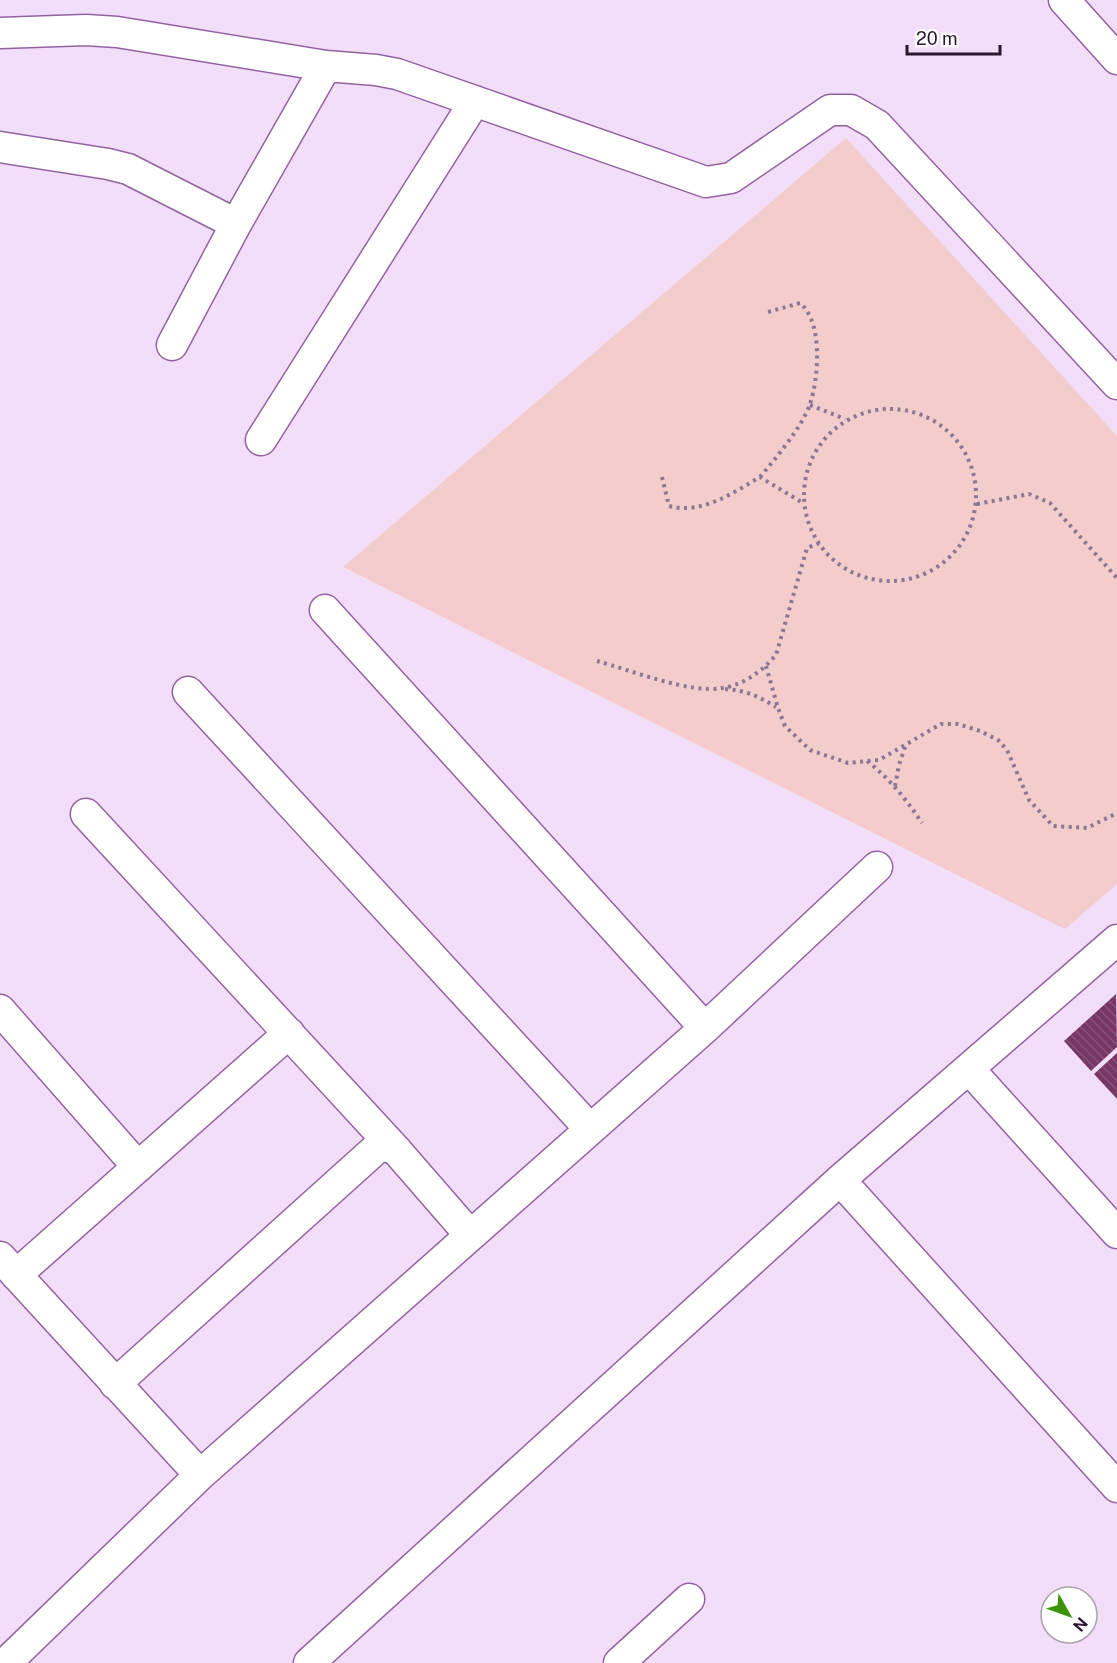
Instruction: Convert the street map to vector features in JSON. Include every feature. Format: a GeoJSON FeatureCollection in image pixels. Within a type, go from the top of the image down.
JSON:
{"type":"FeatureCollection","features":[{"type":"Feature","properties":{"kind":"street"},"geometry":{"type":"LineString","coordinates":[[1064,0],[1117,59]]}},
{"type":"Feature","properties":{"kind":"street"},"geometry":{"type":"LineString","coordinates":[[0,33],[86,30],[117,32],[326,66],[397,74],[706,182],[731,178],[830,110],[851,110],[877,125],[1117,384]]}},
{"type":"Feature","properties":{"kind":"street"},"geometry":{"type":"LineString","coordinates":[[172,345],[236,224],[326,66]]}},
{"type":"Feature","properties":{"kind":"street"},"geometry":{"type":"LineString","coordinates":[[261,440],[475,100]]}},
{"type":"Feature","properties":{"kind":"street"},"geometry":{"type":"LineString","coordinates":[[0,147],[128,169],[236,224]]}},
{"type":"Feature","properties":{"kind":"street"},"geometry":{"type":"LineString","coordinates":[[325,610],[705,1028]]}},
{"type":"Feature","properties":{"kind":"street"},"geometry":{"type":"LineString","coordinates":[[188,692],[590,1129]]}},
{"type":"Feature","properties":{"kind":"street"},"geometry":{"type":"LineString","coordinates":[[86,813],[397,1150],[470,1235]]}},
{"type":"Feature","properties":{"kind":"street"},"geometry":{"type":"LineString","coordinates":[[6,1663],[200,1475],[705,1028],[877,867]]}},
{"type":"Feature","properties":{"kind":"street"},"geometry":{"type":"LineString","coordinates":[[309,1663],[840,1180],[1117,942]]}},
{"type":"Feature","properties":{"kind":"street"},"geometry":{"type":"LineString","coordinates":[[0,1011],[138,1167]]}},
{"type":"Feature","properties":{"kind":"street"},"geometry":{"type":"LineString","coordinates":[[200,1475],[8,1266],[138,1167],[288,1033]]}},
{"type":"Feature","properties":{"kind":"street"},"geometry":{"type":"LineString","coordinates":[[969,1069],[1117,1233]]}},
{"type":"Feature","properties":{"kind":"street"},"geometry":{"type":"LineString","coordinates":[[116,1384],[377,1148],[388,1146],[397,1150]]}},
{"type":"Feature","properties":{"kind":"street"},"geometry":{"type":"LineString","coordinates":[[840,1180],[1117,1486]]}},
{"type":"Feature","properties":{"kind":"street"},"geometry":{"type":"LineString","coordinates":[[619,1663],[689,1599]]}},
{"type":"Feature","properties":{"kind":"path"},"geometry":{"type":"LineString","coordinates":[[662,477],[669,506],[682,509],[704,505],[726,497],[760,477],[781,452],[810,405],[816,368],[817,337],[807,309],[800,303],[768,312]]}},
{"type":"Feature","properties":{"kind":"path"},"geometry":{"type":"LineString","coordinates":[[810,405],[846,419]]}},
{"type":"Feature","properties":{"kind":"path"},"geometry":{"type":"LineString","coordinates":[[898,410],[922,416],[947,431],[967,449],[976,476],[977,504],[968,534],[949,559],[924,577],[895,582],[864,578],[838,562],[819,543],[805,516],[802,487],[809,459],[824,436],[846,419],[869,413],[898,410]]}},
{"type":"Feature","properties":{"kind":"path"},"geometry":{"type":"LineString","coordinates":[[760,477],[804,503]]}},
{"type":"Feature","properties":{"kind":"path"},"geometry":{"type":"LineString","coordinates":[[977,504],[1029,494],[1050,503],[1117,578]]}},
{"type":"Feature","properties":{"kind":"path"},"geometry":{"type":"LineString","coordinates":[[722,689],[746,681],[776,655],[807,548],[819,543]]}},
{"type":"Feature","properties":{"kind":"path"},"geometry":{"type":"LineString","coordinates":[[597,661],[688,687],[738,689],[760,697],[778,708]]}},
{"type":"Feature","properties":{"kind":"path"},"geometry":{"type":"LineString","coordinates":[[766,666],[785,726],[810,750],[848,763],[879,760],[941,724],[958,724],[998,740],[1007,750],[1029,800],[1053,826],[1087,828],[1117,813]]}},
{"type":"Feature","properties":{"kind":"path"},"geometry":{"type":"LineString","coordinates":[[895,786],[898,765],[906,743]]}},
{"type":"Feature","properties":{"kind":"path"},"geometry":{"type":"LineString","coordinates":[[866,761],[895,786],[922,823]]}},
{"type":"Feature","properties":{"kind":"shaded area"},"geometry":{"type":"Polygon","coordinates":[[[846,138],[1117,436],[1117,884],[1065,929],[343,567],[846,138]]]}},
{"type":"Feature","properties":{"kind":"building"},"geometry":{"type":"Polygon","coordinates":[[[1116,994],[1117,1047],[1091,1071],[1064,1041],[1116,994]]]}},
{"type":"Feature","properties":{"kind":"building"},"geometry":{"type":"Polygon","coordinates":[[[1117,1053],[1117,1099],[1094,1074],[1117,1053]]]}}]}
